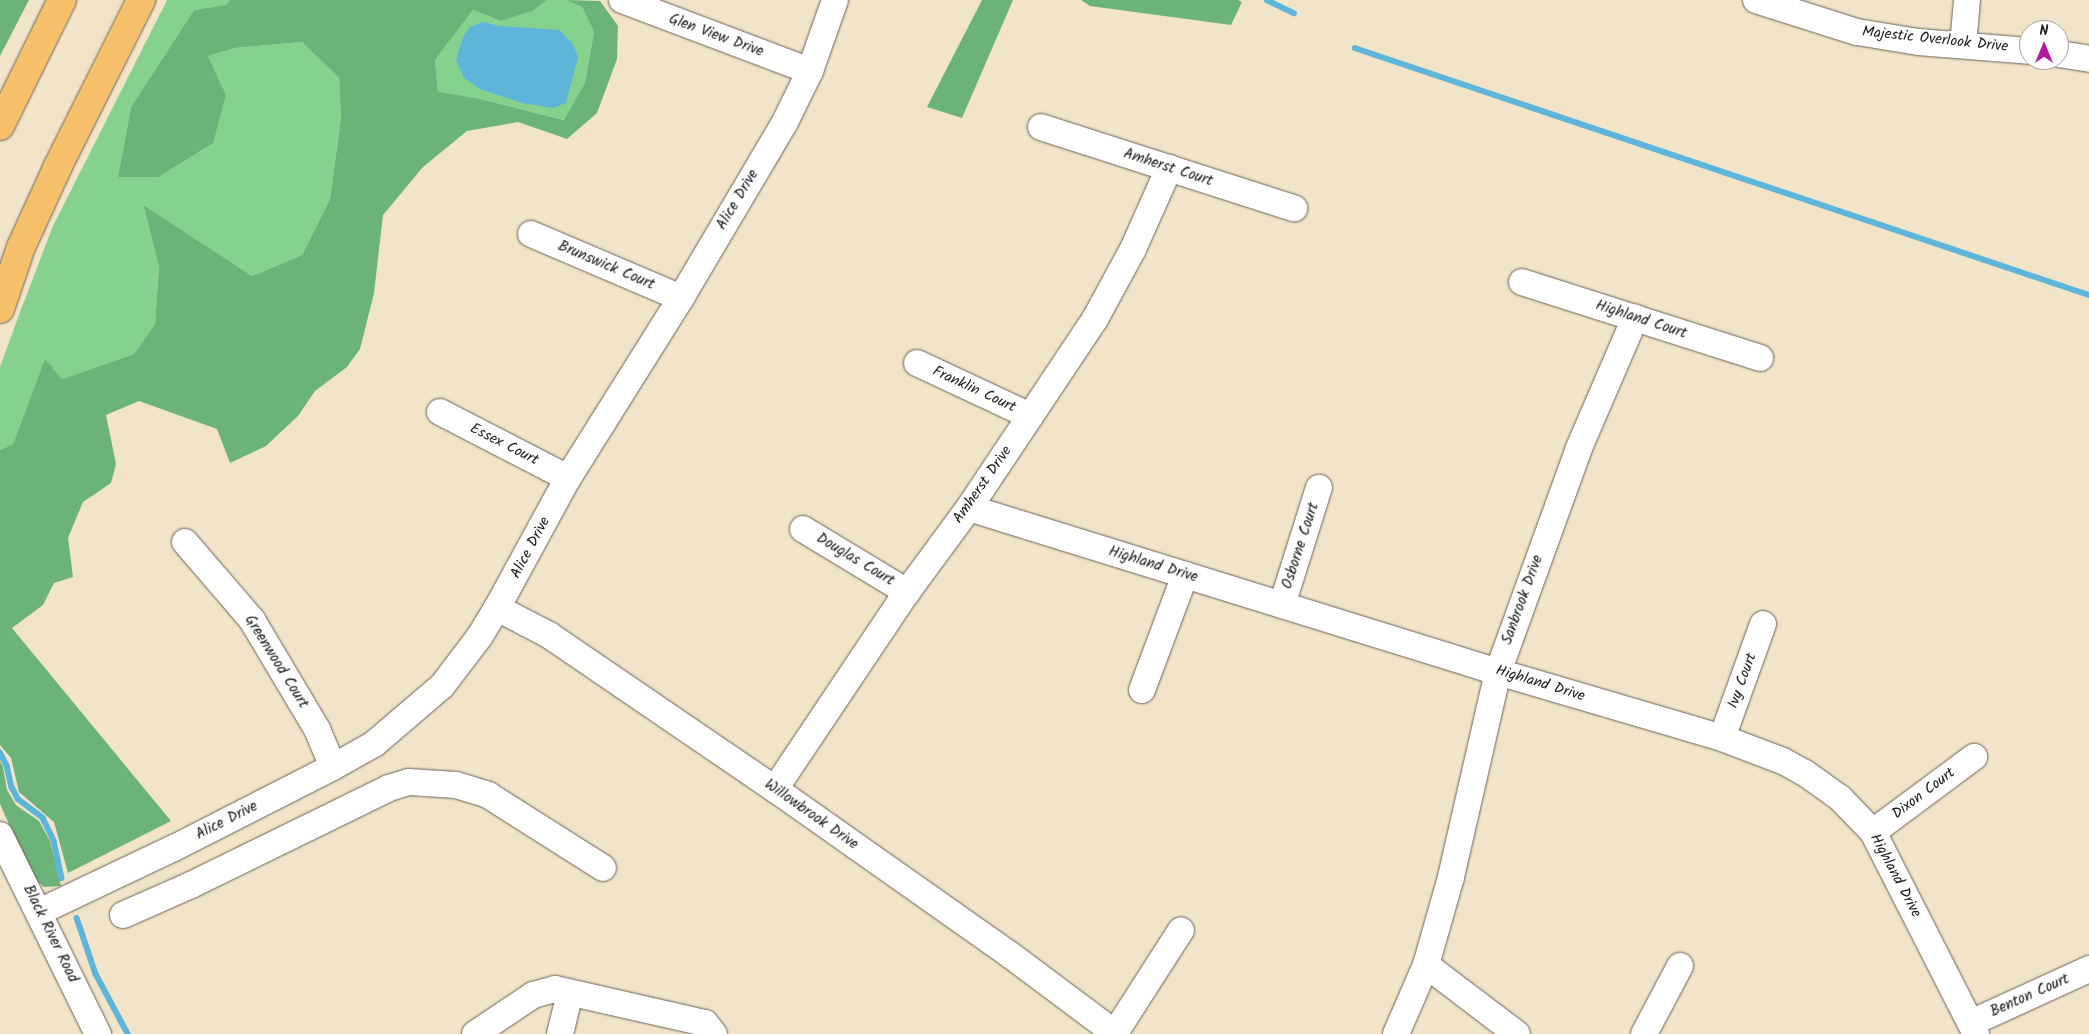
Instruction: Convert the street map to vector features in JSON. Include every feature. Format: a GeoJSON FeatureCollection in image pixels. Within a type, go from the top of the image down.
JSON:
{"type":"FeatureCollection","features":[{"type":"Feature","properties":{"kind":"highway"},"geometry":{"type":"LineString","coordinates":[[0,126],[62,0]]}},
{"type":"Feature","properties":{"kind":"highway"},"geometry":{"type":"LineString","coordinates":[[0,309],[21,247],[50,184],[142,0]]}},
{"type":"Feature","properties":{"kind":"street","name":"Glen View Drive"},"geometry":{"type":"LineString","coordinates":[[622,0],[810,71]]}},
{"type":"Feature","properties":{"kind":"street","name":"Alice Drive"},"geometry":{"type":"LineString","coordinates":[[39,912],[174,848],[333,767],[374,744],[442,686],[480,636],[568,478],[681,298],[785,122],[810,71],[835,0]]}},
{"type":"Feature","properties":{"kind":"street","name":"Majestic Overlook Drive"},"geometry":{"type":"LineString","coordinates":[[1756,0],[1858,32],[1963,46],[2019,50]]}},
{"type":"Feature","properties":{"kind":"street"},"geometry":{"type":"LineString","coordinates":[[1963,46],[1967,0]]}},
{"type":"Feature","properties":{"kind":"street"},"geometry":{"type":"LineString","coordinates":[[2069,56],[2089,59]]}},
{"type":"Feature","properties":{"kind":"street","name":"Amherst Court"},"geometry":{"type":"LineString","coordinates":[[1041,127],[1294,208]]}},
{"type":"Feature","properties":{"kind":"street","name":"Amherst Drive"},"geometry":{"type":"LineString","coordinates":[[775,789],[907,592],[969,508],[1095,319],[1119,278],[1169,168]]}},
{"type":"Feature","properties":{"kind":"street","name":"Brunswick Court"},"geometry":{"type":"LineString","coordinates":[[531,234],[681,298]]}},
{"type":"Feature","properties":{"kind":"street","name":"Highland Court"},"geometry":{"type":"LineString","coordinates":[[1522,282],[1760,358]]}},
{"type":"Feature","properties":{"kind":"street","name":"Sanbrook Drive"},"geometry":{"type":"LineString","coordinates":[[1396,1034],[1426,965],[1451,877],[1498,672],[1579,448],[1635,318]]}},
{"type":"Feature","properties":{"kind":"street","name":"Franklin Court"},"geometry":{"type":"LineString","coordinates":[[917,363],[1030,416]]}},
{"type":"Feature","properties":{"kind":"street","name":"Essex Court"},"geometry":{"type":"LineString","coordinates":[[440,412],[568,478]]}},
{"type":"Feature","properties":{"kind":"street","name":"Osborne Court"},"geometry":{"type":"LineString","coordinates":[[1282,605],[1319,488]]}},
{"type":"Feature","properties":{"kind":"street","name":"Highland Drive"},"geometry":{"type":"LineString","coordinates":[[969,508],[1498,672],[1722,738],[1783,762],[1824,784],[1874,832],[1973,1028]]}},
{"type":"Feature","properties":{"kind":"street","name":"Douglas Court"},"geometry":{"type":"LineString","coordinates":[[803,529],[907,592]]}},
{"type":"Feature","properties":{"kind":"street","name":"Greenwood Court"},"geometry":{"type":"LineString","coordinates":[[186,542],[252,620],[317,729],[333,767]]}},
{"type":"Feature","properties":{"kind":"street"},"geometry":{"type":"LineString","coordinates":[[1142,690],[1185,575]]}},
{"type":"Feature","properties":{"kind":"street","name":"Willowbrook Drive"},"geometry":{"type":"LineString","coordinates":[[497,608],[549,635],[775,789],[1009,954],[1115,1034]]}},
{"type":"Feature","properties":{"kind":"street","name":"Ivy Court"},"geometry":{"type":"LineString","coordinates":[[1722,738],[1763,624]]}},
{"type":"Feature","properties":{"kind":"street","name":"Dixon Court"},"geometry":{"type":"LineString","coordinates":[[1874,832],[1974,757]]}},
{"type":"Feature","properties":{"kind":"street"},"geometry":{"type":"LineString","coordinates":[[123,915],[191,885],[389,788],[409,782],[456,785],[488,795],[603,868]]}},
{"type":"Feature","properties":{"kind":"street","name":"Black River Road"},"geometry":{"type":"LineString","coordinates":[[0,835],[98,1034]]}},
{"type":"Feature","properties":{"kind":"street"},"geometry":{"type":"LineString","coordinates":[[174,848],[191,885]]}},
{"type":"Feature","properties":{"kind":"street"},"geometry":{"type":"LineString","coordinates":[[1115,1034],[1181,930]]}},
{"type":"Feature","properties":{"kind":"street"},"geometry":{"type":"LineString","coordinates":[[1426,965],[1518,1034]]}},
{"type":"Feature","properties":{"kind":"street"},"geometry":{"type":"LineString","coordinates":[[1644,1034],[1680,966]]}},
{"type":"Feature","properties":{"kind":"street","name":"Benton Court"},"geometry":{"type":"LineString","coordinates":[[1973,1028],[2089,969]]}},
{"type":"Feature","properties":{"kind":"street"},"geometry":{"type":"LineString","coordinates":[[475,1034],[533,995],[554,989],[709,1029]]}},
{"type":"Feature","properties":{"kind":"street"},"geometry":{"type":"LineString","coordinates":[[560,1034],[570,992]]}},
{"type":"Feature","properties":{"kind":"green space"},"geometry":{"type":"Polygon","coordinates":[[[0,0],[29,0],[0,56],[0,0]]]}},
{"type":"Feature","properties":{"kind":"green space"},"geometry":{"type":"Polygon","coordinates":[[[167,0],[230,0],[226,5],[194,10],[131,107],[118,177],[226,95],[208,56],[235,48],[302,42],[339,78],[341,118],[330,199],[302,255],[252,276],[143,206],[159,267],[155,324],[134,354],[62,379],[45,360],[13,444],[0,450],[0,367],[20,312],[53,226],[167,0]]]}},
{"type":"Feature","properties":{"kind":"green space"},"geometry":{"type":"Polygon","coordinates":[[[230,0],[547,0],[533,11],[501,21],[473,10],[435,60],[438,92],[476,98],[564,120],[585,83],[594,32],[582,7],[566,0],[600,1],[618,26],[617,59],[597,113],[567,139],[518,122],[467,131],[423,167],[383,215],[374,293],[360,349],[347,367],[315,391],[298,416],[266,446],[230,463],[217,429],[139,401],[106,415],[116,464],[111,483],[83,502],[68,538],[73,577],[54,583],[43,605],[12,628],[171,821],[68,873],[54,822],[19,792],[11,758],[0,745],[0,450],[13,444],[45,359],[62,379],[134,354],[155,324],[159,267],[143,205],[252,276],[302,255],[330,199],[341,118],[339,78],[302,42],[235,48],[208,56],[226,95],[213,143],[158,177],[118,177],[131,107],[194,10],[226,5],[230,0]]]}},
{"type":"Feature","properties":{"kind":"green space"},"geometry":{"type":"Polygon","coordinates":[[[547,0],[566,0],[582,7],[594,32],[585,84],[565,120],[476,98],[438,93],[435,60],[473,10],[501,21],[533,11],[547,0]]]}},
{"type":"Feature","properties":{"kind":"green space"},"geometry":{"type":"Polygon","coordinates":[[[982,0],[1013,0],[962,118],[927,107],[982,0]]]}},
{"type":"Feature","properties":{"kind":"green space"},"geometry":{"type":"Polygon","coordinates":[[[1081,0],[1238,0],[1242,2],[1231,25],[1090,6],[1081,0]]]}},
{"type":"Feature","properties":{"kind":"green space"},"geometry":{"type":"Polygon","coordinates":[[[0,761],[3,767],[7,790],[16,805],[39,821],[50,841],[61,886],[44,887],[30,871],[0,804],[0,761]]]}},
{"type":"Feature","properties":{"kind":"water"},"geometry":{"type":"Polygon","coordinates":[[[483,22],[499,26],[559,30],[573,44],[578,57],[566,103],[553,108],[522,103],[480,89],[464,78],[456,60],[463,37],[470,27],[483,22]]]}},
{"type":"Feature","properties":{"kind":"waterway"},"geometry":{"type":"LineString","coordinates":[[1267,0],[1294,13]]}},
{"type":"Feature","properties":{"kind":"waterway"},"geometry":{"type":"LineString","coordinates":[[1355,48],[2089,295]]}},
{"type":"Feature","properties":{"kind":"waterway"},"geometry":{"type":"LineString","coordinates":[[0,752],[7,766],[12,787],[18,799],[43,818],[54,841],[62,878]]}},
{"type":"Feature","properties":{"kind":"waterway"},"geometry":{"type":"LineString","coordinates":[[77,918],[96,974],[128,1034]]}}]}
